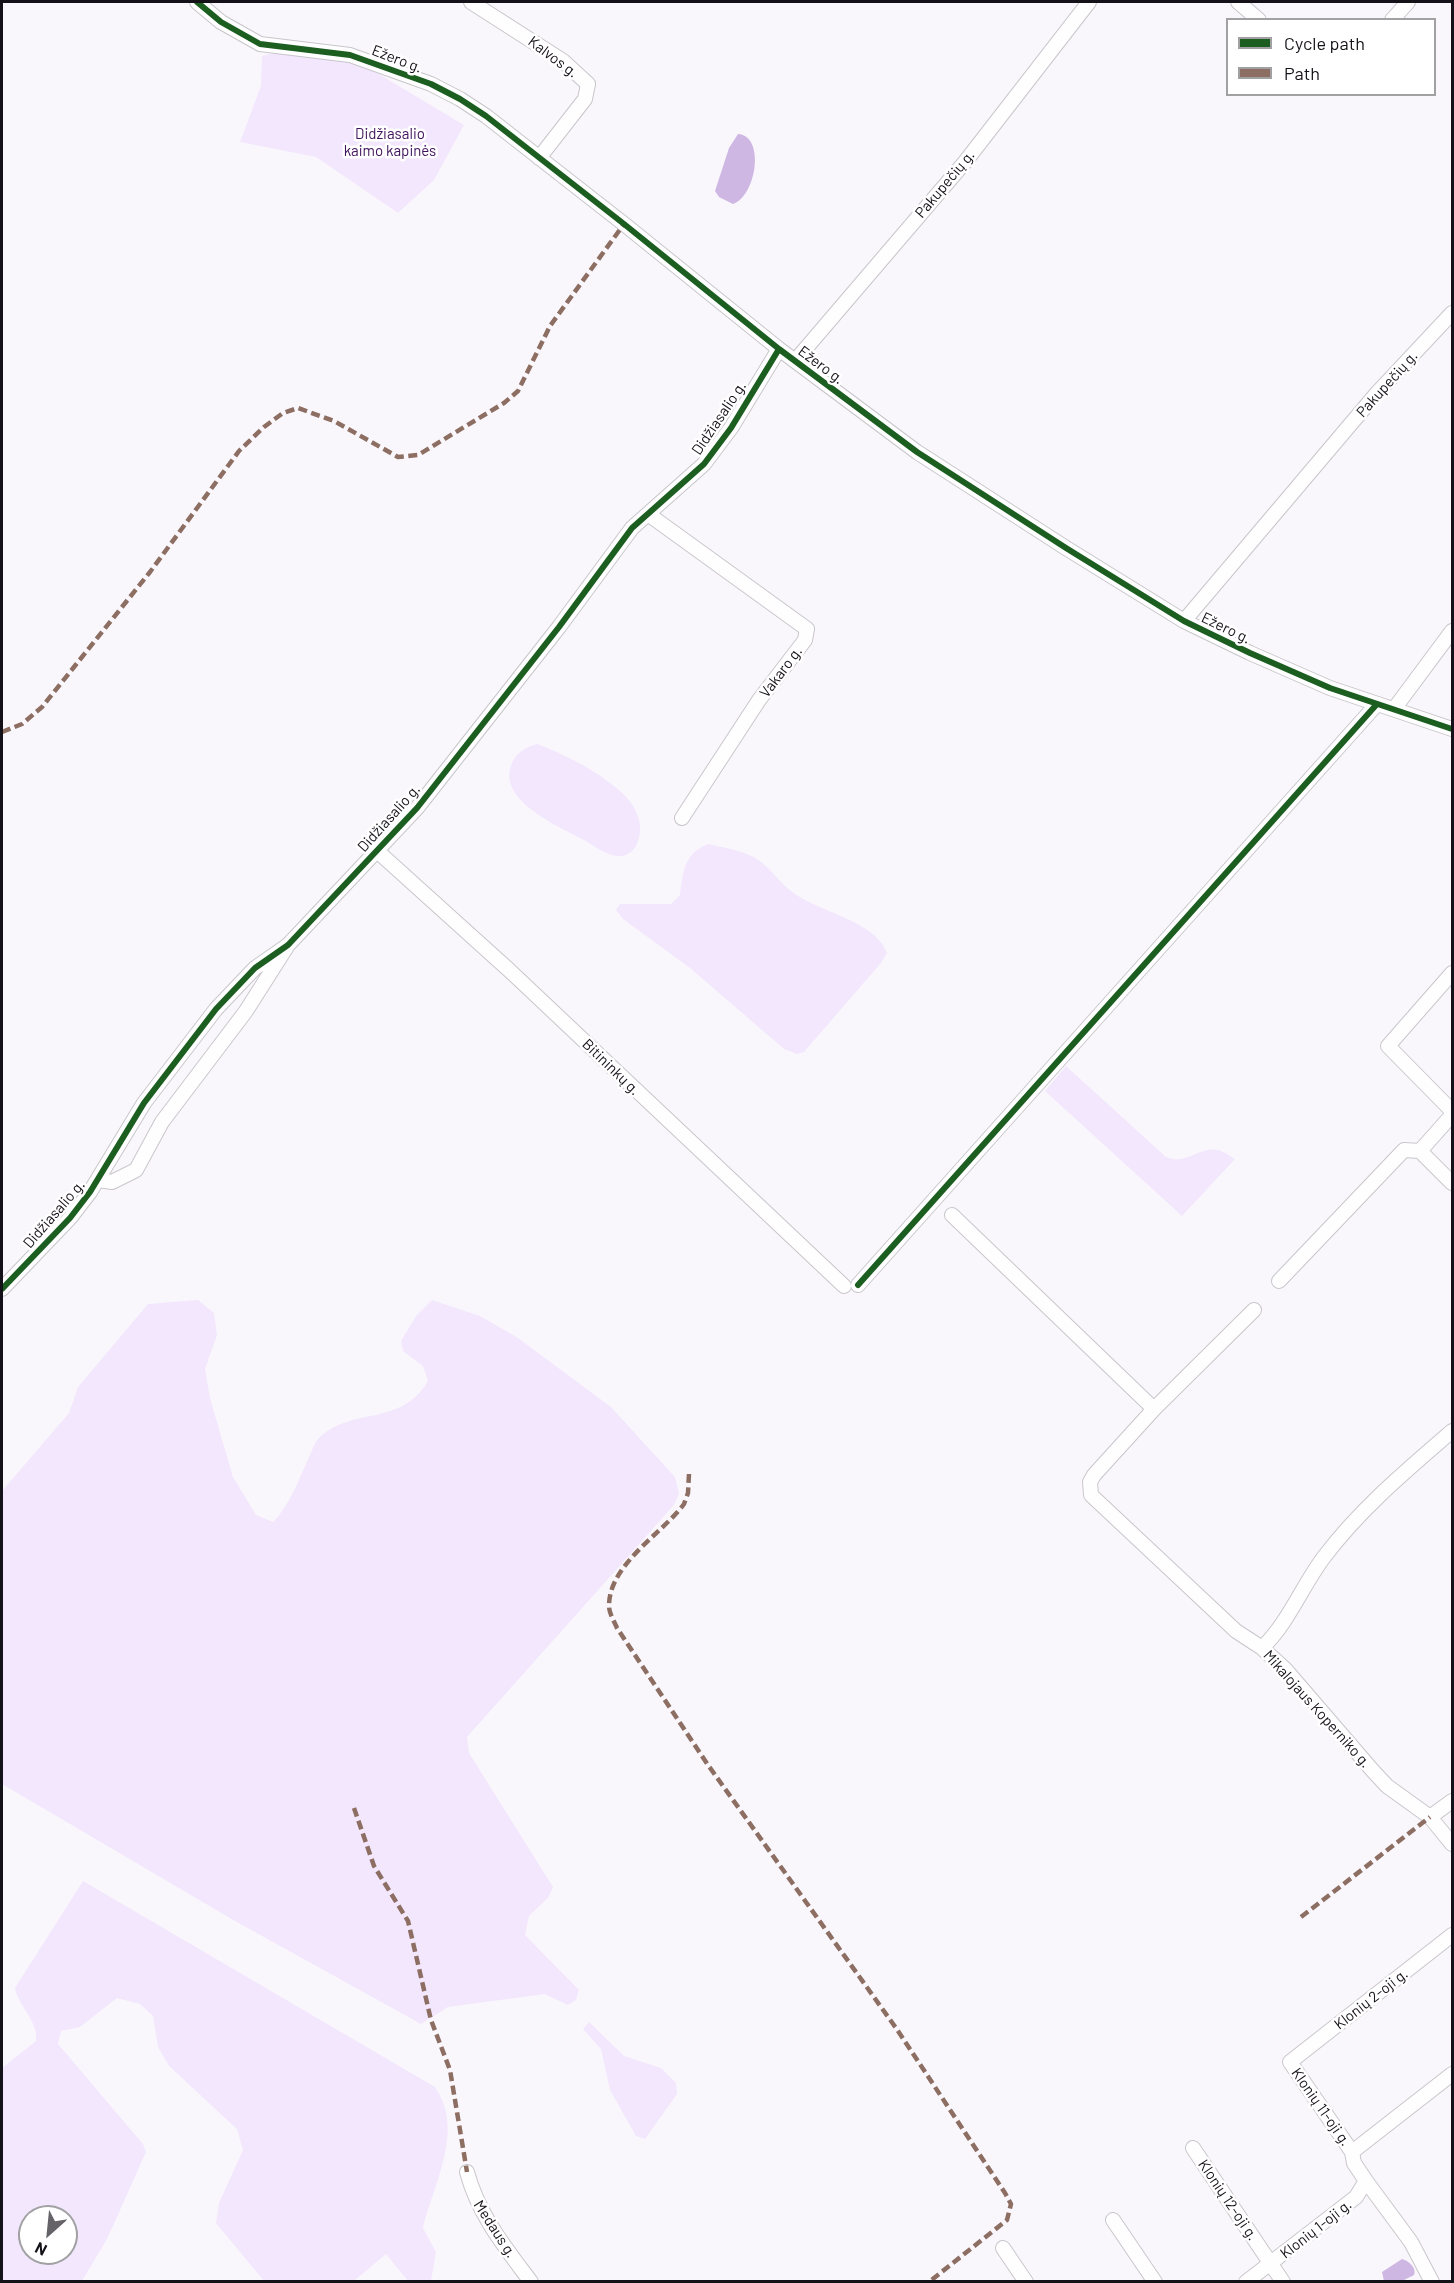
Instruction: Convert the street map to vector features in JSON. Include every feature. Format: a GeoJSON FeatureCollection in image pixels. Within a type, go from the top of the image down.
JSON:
{"type":"FeatureCollection","features":[{"type":"Feature","properties":{"kind":"street","name":"Ežero g."},"geometry":{"type":"LineString","coordinates":[[197,2],[236,32],[260,44],[350,55],[431,84],[486,116],[779,349],[917,452],[1184,621],[1312,681],[1452,729]]}},
{"type":"Feature","properties":{"kind":"street","name":"Kalvos g."},"geometry":{"type":"LineString","coordinates":[[471,2],[563,61],[588,84],[585,99],[539,158]]}},
{"type":"Feature","properties":{"kind":"street","name":"Pakupečių g."},"geometry":{"type":"LineString","coordinates":[[795,361],[965,162],[1089,2]]}},
{"type":"Feature","properties":{"kind":"street"},"geometry":{"type":"LineString","coordinates":[[1238,2],[1257,18]]}},
{"type":"Feature","properties":{"kind":"street"},"geometry":{"type":"LineString","coordinates":[[1394,18],[1408,2]]}},
{"type":"Feature","properties":{"kind":"street","name":"Pakupečių g."},"geometry":{"type":"LineString","coordinates":[[1184,621],[1377,393],[1452,313]]}},
{"type":"Feature","properties":{"kind":"street","name":"Didžiasalio g."},"geometry":{"type":"LineString","coordinates":[[2,1289],[70,1218],[99,1180],[144,1103],[216,1009],[255,968],[288,945],[417,808],[559,627],[632,528],[704,464],[731,428],[779,349]]}},
{"type":"Feature","properties":{"kind":"street","name":"Vakaro g."},"geometry":{"type":"LineString","coordinates":[[648,514],[807,629],[805,640],[759,700],[682,818]]}},
{"type":"Feature","properties":{"kind":"street"},"geometry":{"type":"LineString","coordinates":[[1394,709],[1452,631]]}},
{"type":"Feature","properties":{"kind":"street","name":"Bitininkų g."},"geometry":{"type":"LineString","coordinates":[[376,850],[851,1286],[1377,704]]}},
{"type":"Feature","properties":{"kind":"street"},"geometry":{"type":"LineString","coordinates":[[99,1180],[112,1182],[136,1170],[162,1122],[246,1011],[288,945]]}},
{"type":"Feature","properties":{"kind":"street"},"geometry":{"type":"LineString","coordinates":[[1420,1151],[1452,1115],[1452,1111],[1388,1046],[1452,973]]}},
{"type":"Feature","properties":{"kind":"street"},"geometry":{"type":"LineString","coordinates":[[1279,1281],[1404,1150],[1420,1151],[1452,1183]]}},
{"type":"Feature","properties":{"kind":"street"},"geometry":{"type":"LineString","coordinates":[[952,1215],[1154,1409]]}},
{"type":"Feature","properties":{"kind":"street"},"geometry":{"type":"LineString","coordinates":[[1254,1310],[1154,1409],[1094,1475],[1090,1482],[1090,1495],[1246,1640],[1262,1648]]}},
{"type":"Feature","properties":{"kind":"street","name":"Mikalojaus Koperniko g."},"geometry":{"type":"LineString","coordinates":[[1452,1431],[1368,1506],[1323,1557],[1279,1629],[1262,1648],[1286,1670],[1387,1786],[1430,1817],[1452,1844]]}},
{"type":"Feature","properties":{"kind":"street"},"geometry":{"type":"LineString","coordinates":[[1430,1817],[1452,1801]]}},
{"type":"Feature","properties":{"kind":"street","name":"Klonių 2-oji g."},"geometry":{"type":"LineString","coordinates":[[1290,2062],[1452,1935]]}},
{"type":"Feature","properties":{"kind":"street","name":"Klonių 11-oji g."},"geometry":{"type":"LineString","coordinates":[[1290,2062],[1352,2152]]}},
{"type":"Feature","properties":{"kind":"street"},"geometry":{"type":"LineString","coordinates":[[1432,2282],[1411,2242],[1354,2163],[1352,2152],[1452,2074]]}},
{"type":"Feature","properties":{"kind":"street","name":"Klonių 12-oji g."},"geometry":{"type":"LineString","coordinates":[[1193,2148],[1283,2282]]}},
{"type":"Feature","properties":{"kind":"street","name":"Medaus g."},"geometry":{"type":"LineString","coordinates":[[467,2172],[473,2196],[490,2225],[531,2282]]}},
{"type":"Feature","properties":{"kind":"street","name":"Klonių 1-oji g."},"geometry":{"type":"LineString","coordinates":[[1246,2282],[1341,2211],[1356,2197],[1366,2181]]}},
{"type":"Feature","properties":{"kind":"street"},"geometry":{"type":"LineString","coordinates":[[1113,2220],[1155,2282]]}},
{"type":"Feature","properties":{"kind":"street"},"geometry":{"type":"LineString","coordinates":[[1004,2248],[1026,2282]]}},
{"type":"Feature","properties":{"kind":"green space","name":"Didžiasalio kaimo kapinės"},"geometry":{"type":"Polygon","coordinates":[[[273,53],[330,57],[367,67],[464,125],[434,180],[398,213],[316,157],[240,142],[261,86],[262,56],[273,53]]]}},
{"type":"Feature","properties":{"kind":"green space"},"geometry":{"type":"Polygon","coordinates":[[[537,744],[591,770],[611,783],[626,797],[635,810],[640,824],[639,839],[632,851],[622,856],[607,853],[547,820],[522,801],[509,779],[511,766],[521,752],[537,744]]]}},
{"type":"Feature","properties":{"kind":"green space"},"geometry":{"type":"Polygon","coordinates":[[[708,844],[739,851],[756,858],[791,891],[871,932],[887,953],[881,963],[804,1052],[797,1054],[784,1049],[690,968],[623,919],[616,910],[620,904],[671,904],[680,895],[689,858],[708,844]]]}},
{"type":"Feature","properties":{"kind":"green space"},"geometry":{"type":"Polygon","coordinates":[[[1066,1066],[1166,1157],[1180,1159],[1211,1150],[1220,1151],[1235,1159],[1182,1216],[1045,1091],[1066,1066]]]}},
{"type":"Feature","properties":{"kind":"green space"},"geometry":{"type":"Polygon","coordinates":[[[198,1300],[214,1313],[217,1335],[205,1369],[210,1398],[233,1477],[256,1515],[273,1522],[289,1500],[320,1437],[347,1422],[391,1411],[405,1405],[428,1381],[423,1366],[403,1351],[401,1341],[416,1316],[432,1300],[480,1316],[518,1338],[611,1407],[675,1477],[679,1494],[674,1505],[467,1737],[469,1753],[553,1887],[548,1898],[529,1916],[525,1935],[579,1990],[576,2000],[568,2005],[545,1994],[448,2007],[421,2024],[235,1921],[2,1784],[2,1491],[69,1413],[78,1387],[148,1304],[198,1300]]]}},
{"type":"Feature","properties":{"kind":"green space"},"geometry":{"type":"Polygon","coordinates":[[[83,1881],[435,2087],[444,2104],[447,2139],[440,2175],[423,2228],[436,2252],[431,2281],[408,2281],[386,2254],[354,2281],[264,2281],[216,2223],[219,2203],[243,2150],[237,2129],[169,2066],[158,2047],[153,2016],[140,2004],[117,1998],[80,2027],[61,2031],[58,2044],[143,2144],[146,2152],[107,2239],[82,2281],[2,2281],[2,2068],[36,2041],[34,2027],[15,1988],[83,1881]]]}},
{"type":"Feature","properties":{"kind":"green space"},"geometry":{"type":"Polygon","coordinates":[[[589,2022],[624,2056],[661,2068],[676,2083],[677,2094],[645,2139],[636,2136],[610,2090],[601,2049],[583,2029],[589,2022]]]}},
{"type":"Feature","properties":{"kind":"shaded area"},"geometry":{"type":"Polygon","coordinates":[[[738,134],[747,137],[752,145],[755,167],[747,190],[741,199],[733,204],[719,197],[715,191],[729,148],[738,134]]]}},
{"type":"Feature","properties":{"kind":"shaded area"},"geometry":{"type":"Polygon","coordinates":[[[1402,2259],[1412,2265],[1414,2275],[1402,2281],[1384,2281],[1382,2272],[1402,2259]]]}},
{"type":"Feature","properties":{"kind":"marked path"},"geometry":{"type":"LineString","coordinates":[[2,732],[22,724],[42,707],[150,572],[239,451],[264,427],[283,413],[298,408],[334,421],[398,457],[418,455],[504,403],[518,391],[550,326],[624,224]]}},
{"type":"Feature","properties":{"kind":"marked path"},"geometry":{"type":"LineString","coordinates":[[689,1474],[688,1493],[684,1504],[627,1563],[611,1591],[610,1611],[617,1628],[708,1765],[896,2028],[1011,2204],[1007,2220],[929,2282]]}},
{"type":"Feature","properties":{"kind":"marked path"},"geometry":{"type":"LineString","coordinates":[[354,1808],[374,1866],[408,1921],[431,2020],[450,2070],[467,2172]]}},
{"type":"Feature","properties":{"kind":"marked path"},"geometry":{"type":"LineString","coordinates":[[1301,1917],[1430,1817]]}},
{"type":"Feature","properties":{"kind":"cycle path"},"geometry":{"type":"LineString","coordinates":[[197,2],[221,22],[260,44],[350,55],[431,84],[460,99],[486,116],[624,224],[779,349],[917,452],[1066,548],[1184,621],[1250,653],[1330,688],[1452,729]]}},
{"type":"Feature","properties":{"kind":"cycle path"},"geometry":{"type":"LineString","coordinates":[[2,1289],[70,1218],[90,1192],[144,1103],[216,1009],[255,968],[288,945],[417,808],[559,627],[632,528],[704,464],[731,428],[779,349]]}},
{"type":"Feature","properties":{"kind":"cycle path"},"geometry":{"type":"LineString","coordinates":[[858,1285],[1377,704]]}}]}
